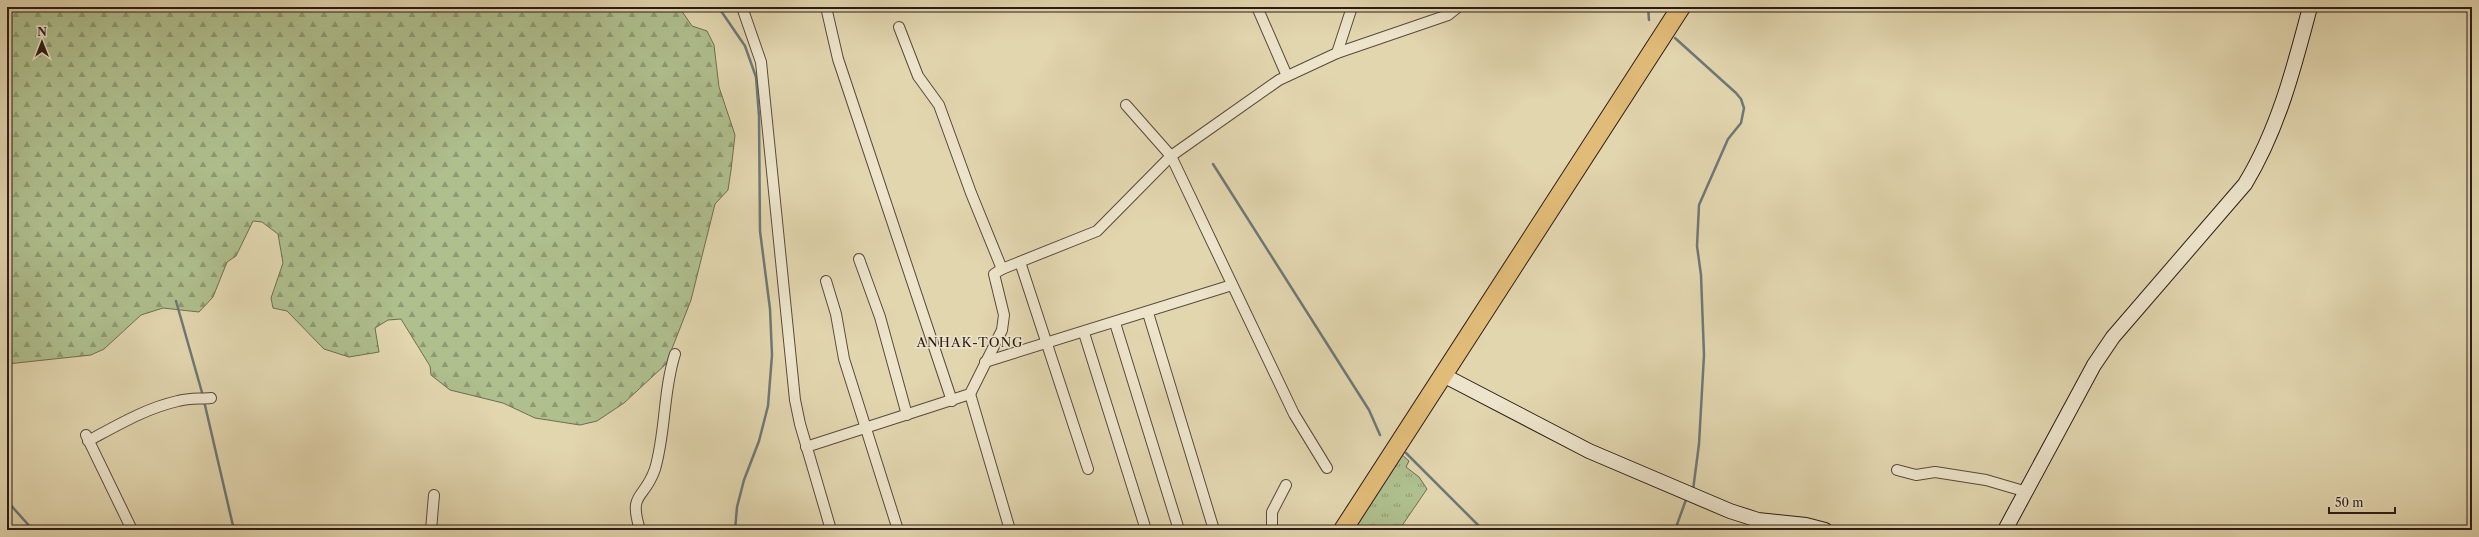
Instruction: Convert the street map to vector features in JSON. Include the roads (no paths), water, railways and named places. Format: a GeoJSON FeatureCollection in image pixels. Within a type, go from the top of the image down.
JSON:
{"type":"FeatureCollection","features":[{"type":"Feature","properties":{"kind":"highway"},"geometry":{"type":"LineString","coordinates":[[1332,530],[1669,7]]}},
{"type":"Feature","properties":{"kind":"highway"},"geometry":{"type":"LineString","coordinates":[[1343,530],[1681,7]]}},
{"type":"Feature","properties":{"kind":"street"},"geometry":{"type":"LineString","coordinates":[[742,7],[761,62],[792,376],[806,447],[831,530]]}},
{"type":"Feature","properties":{"kind":"street"},"geometry":{"type":"LineString","coordinates":[[826,7],[838,59],[952,401]]}},
{"type":"Feature","properties":{"kind":"street"},"geometry":{"type":"LineString","coordinates":[[1257,7],[1287,76]]}},
{"type":"Feature","properties":{"kind":"street"},"geometry":{"type":"LineString","coordinates":[[1337,53],[1352,7]]}},
{"type":"Feature","properties":{"kind":"street"},"geometry":{"type":"LineString","coordinates":[[806,447],[970,394],[1002,330],[1004,315],[994,274],[1002,269],[1097,231],[1171,156],[1287,76],[1337,53],[1448,15],[1458,7]]}},
{"type":"Feature","properties":{"kind":"street"},"geometry":{"type":"LineString","coordinates":[[2005,530],[2027,492],[2094,365],[2113,337],[2245,184],[2254,169],[2276,123],[2310,7]]}},
{"type":"Feature","properties":{"kind":"street"},"geometry":{"type":"LineString","coordinates":[[899,27],[918,76],[939,104],[971,193],[1002,269]]}},
{"type":"Feature","properties":{"kind":"street"},"geometry":{"type":"LineString","coordinates":[[1126,105],[1171,156],[1294,414],[1327,468]]}},
{"type":"Feature","properties":{"kind":"street"},"geometry":{"type":"LineString","coordinates":[[859,260],[880,317],[908,415]]}},
{"type":"Feature","properties":{"kind":"street"},"geometry":{"type":"LineString","coordinates":[[1020,262],[1088,469]]}},
{"type":"Feature","properties":{"kind":"street"},"geometry":{"type":"LineString","coordinates":[[826,281],[836,314],[844,359],[898,530]]}},
{"type":"Feature","properties":{"kind":"street"},"geometry":{"type":"LineString","coordinates":[[986,362],[1148,313],[1232,285]]}},
{"type":"Feature","properties":{"kind":"street"},"geometry":{"type":"LineString","coordinates":[[1148,313],[1214,530]]}},
{"type":"Feature","properties":{"kind":"street"},"geometry":{"type":"LineString","coordinates":[[1116,323],[1179,530]]}},
{"type":"Feature","properties":{"kind":"street"},"geometry":{"type":"LineString","coordinates":[[1084,333],[1146,530]]}},
{"type":"Feature","properties":{"kind":"street"},"geometry":{"type":"LineString","coordinates":[[640,530],[634,506],[636,500],[648,485],[662,441],[669,372],[675,354]]}},
{"type":"Feature","properties":{"kind":"street"},"geometry":{"type":"LineString","coordinates":[[1443,375],[1588,451],[1730,511],[1758,520],[1806,525],[1825,530]]}},
{"type":"Feature","properties":{"kind":"street"},"geometry":{"type":"LineString","coordinates":[[970,394],[1010,530]]}},
{"type":"Feature","properties":{"kind":"street"},"geometry":{"type":"LineString","coordinates":[[132,530],[87,438],[134,417],[178,401],[211,398]]}},
{"type":"Feature","properties":{"kind":"street"},"geometry":{"type":"LineString","coordinates":[[1897,470],[1916,475],[1934,472],[1986,480],[2027,492]]}},
{"type":"Feature","properties":{"kind":"street"},"geometry":{"type":"LineString","coordinates":[[1272,530],[1272,512],[1286,485]]}},
{"type":"Feature","properties":{"kind":"street"},"geometry":{"type":"LineString","coordinates":[[431,530],[434,495]]}},
{"type":"Feature","properties":{"kind":"waterway"},"geometry":{"type":"LineString","coordinates":[[1648,7],[1649,20]]}},
{"type":"Feature","properties":{"kind":"waterway"},"geometry":{"type":"LineString","coordinates":[[719,8],[745,46],[756,77],[759,116],[760,231],[770,309],[772,355],[768,406],[759,441],[744,480],[737,507],[735,530]]}},
{"type":"Feature","properties":{"kind":"waterway"},"geometry":{"type":"LineString","coordinates":[[1675,38],[1736,93],[1741,99],[1744,108],[1741,123],[1728,139],[1699,205],[1697,246],[1701,275],[1704,355],[1699,444],[1693,490]]}},
{"type":"Feature","properties":{"kind":"waterway"},"geometry":{"type":"LineString","coordinates":[[1213,164],[1369,410],[1380,435]]}},
{"type":"Feature","properties":{"kind":"waterway"},"geometry":{"type":"LineString","coordinates":[[176,301],[203,396]]}},
{"type":"Feature","properties":{"kind":"waterway"},"geometry":{"type":"LineString","coordinates":[[204,401],[234,530]]}},
{"type":"Feature","properties":{"kind":"waterway"},"geometry":{"type":"LineString","coordinates":[[1406,453],[1483,530]]}},
{"type":"Feature","properties":{"kind":"waterway"},"geometry":{"type":"LineString","coordinates":[[1675,530],[1687,497]]}},
{"type":"Feature","properties":{"kind":"waterway"},"geometry":{"type":"LineString","coordinates":[[7,501],[33,530]]}},
{"type":"Feature","properties":{"kind":"district","name":"ANHAK-TONG"},"geometry":{"type":"Point","coordinates":[970,342]}}]}
